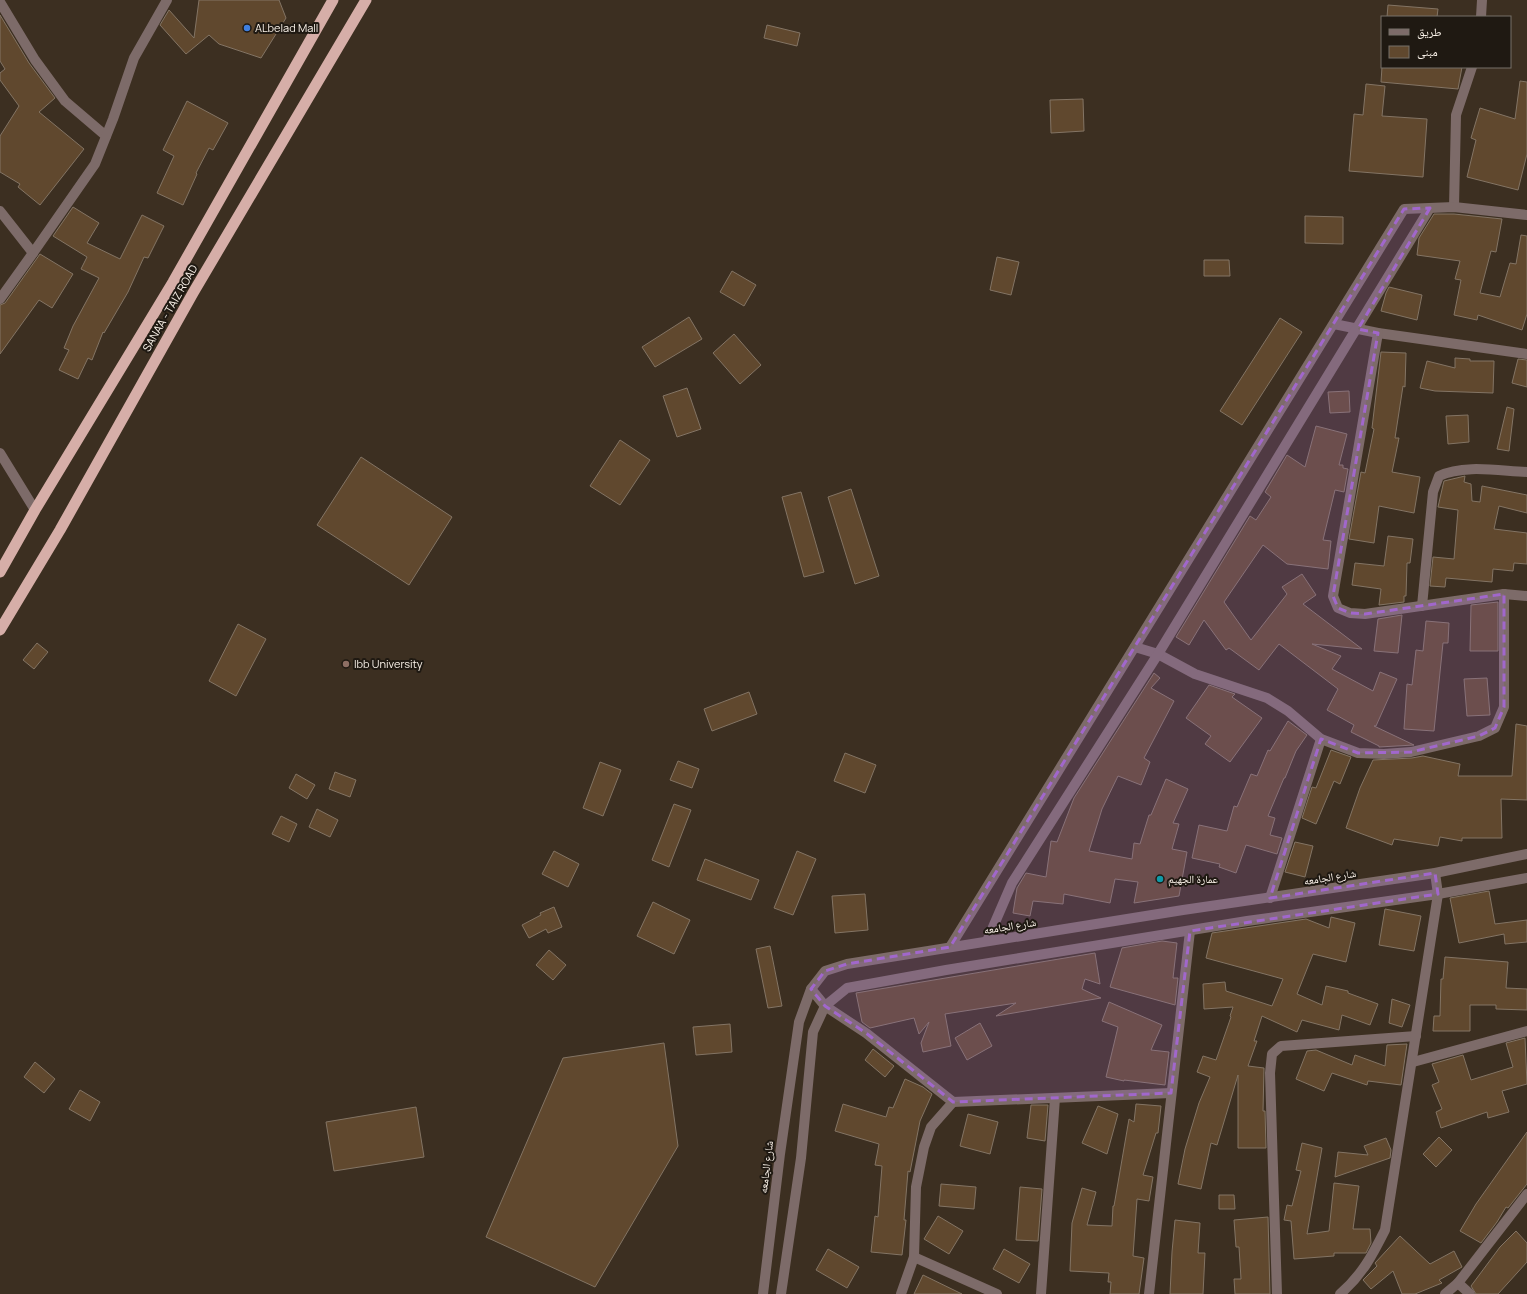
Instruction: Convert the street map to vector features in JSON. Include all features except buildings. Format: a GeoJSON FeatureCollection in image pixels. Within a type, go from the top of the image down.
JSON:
{"type":"FeatureCollection","features":[{"type":"Feature","properties":{"kind":"highway","name":"SANA'A - TAIZ ROAD"},"geometry":{"type":"LineString","coordinates":[[0,572],[35,510],[173,282],[333,0]]}},
{"type":"Feature","properties":{"kind":"highway","name":"SANA'A - TAIZ ROAD"},"geometry":{"type":"LineString","coordinates":[[0,630],[60,530],[193,293],[366,0]]}},
{"type":"Feature","properties":{"kind":"street"},"geometry":{"type":"LineString","coordinates":[[0,299],[95,164],[134,58],[167,0]]}},
{"type":"Feature","properties":{"kind":"street"},"geometry":{"type":"LineString","coordinates":[[1481,16],[1482,0]]}},
{"type":"Feature","properties":{"kind":"street"},"geometry":{"type":"LineString","coordinates":[[0,2],[35,60],[65,101],[106,136]]}},
{"type":"Feature","properties":{"kind":"street"},"geometry":{"type":"LineString","coordinates":[[1454,207],[1456,116],[1472,68]]}},
{"type":"Feature","properties":{"kind":"street"},"geometry":{"type":"LineString","coordinates":[[950,947],[1404,209],[1454,207],[1527,215]]}},
{"type":"Feature","properties":{"kind":"street"},"geometry":{"type":"LineString","coordinates":[[987,942],[1012,883],[1158,654],[1358,329],[1430,208]]}},
{"type":"Feature","properties":{"kind":"street"},"geometry":{"type":"LineString","coordinates":[[0,211],[33,253]]}},
{"type":"Feature","properties":{"kind":"street"},"geometry":{"type":"LineString","coordinates":[[1334,324],[1378,333],[1527,354]]}},
{"type":"Feature","properties":{"kind":"street"},"geometry":{"type":"LineString","coordinates":[[1378,333],[1333,596],[1338,608],[1350,614],[1365,614],[1504,594],[1527,596]]}},
{"type":"Feature","properties":{"kind":"street"},"geometry":{"type":"LineString","coordinates":[[0,453],[35,510]]}},
{"type":"Feature","properties":{"kind":"street"},"geometry":{"type":"LineString","coordinates":[[1422,606],[1433,492],[1439,476],[1448,472],[1479,470],[1527,472]]}},
{"type":"Feature","properties":{"kind":"street"},"geometry":{"type":"LineString","coordinates":[[1135,647],[1158,654],[1195,674],[1267,698],[1288,711],[1321,739],[1358,753],[1384,754],[1411,752],[1479,736],[1495,728],[1504,707],[1504,594]]}},
{"type":"Feature","properties":{"kind":"street"},"geometry":{"type":"LineString","coordinates":[[1270,898],[1321,739]]}},
{"type":"Feature","properties":{"kind":"street","name":"شارع الجامعه"},"geometry":{"type":"LineString","coordinates":[[763,1294],[793,1054],[799,1022],[810,989],[825,971],[847,964],[950,947],[1183,910],[1435,873],[1527,854]]}},
{"type":"Feature","properties":{"kind":"street"},"geometry":{"type":"LineString","coordinates":[[1340,1294],[1355,1280],[1371,1258],[1385,1230],[1413,1062],[1438,894],[1435,873]]}},
{"type":"Feature","properties":{"kind":"street"},"geometry":{"type":"LineString","coordinates":[[781,1294],[801,1158],[813,1032],[825,1006],[847,988],[946,970],[1247,921],[1438,894],[1527,878]]}},
{"type":"Feature","properties":{"kind":"street"},"geometry":{"type":"LineString","coordinates":[[1149,1294],[1190,931]]}},
{"type":"Feature","properties":{"kind":"street"},"geometry":{"type":"LineString","coordinates":[[810,989],[825,1006],[866,1033],[953,1102],[1171,1093]]}},
{"type":"Feature","properties":{"kind":"street"},"geometry":{"type":"LineString","coordinates":[[1413,1062],[1527,1031]]}},
{"type":"Feature","properties":{"kind":"street"},"geometry":{"type":"LineString","coordinates":[[1277,1294],[1270,1073],[1272,1054],[1281,1046],[1416,1036]]}},
{"type":"Feature","properties":{"kind":"street"},"geometry":{"type":"LineString","coordinates":[[1041,1294],[1055,1098]]}},
{"type":"Feature","properties":{"kind":"street"},"geometry":{"type":"LineString","coordinates":[[901,1294],[914,1257],[916,1187],[924,1148],[931,1126],[953,1102]]}},
{"type":"Feature","properties":{"kind":"street"},"geometry":{"type":"LineString","coordinates":[[1445,1294],[1458,1283],[1527,1194]]}},
{"type":"Feature","properties":{"kind":"street"},"geometry":{"type":"LineString","coordinates":[[914,1257],[997,1294]]}},
{"type":"Feature","properties":{"kind":"street"},"geometry":{"type":"LineString","coordinates":[[1458,1283],[1470,1294]]}},
{"type":"Feature","properties":{"kind":"highlighted area"},"geometry":{"type":"Polygon","coordinates":[[[1430,208],[1358,329],[1378,333],[1333,596],[1338,608],[1350,613],[1365,614],[1504,594],[1504,707],[1495,728],[1479,736],[1411,752],[1358,753],[1321,739],[1270,898],[1435,873],[1438,894],[1190,931],[1171,1093],[953,1102],[866,1033],[825,1006],[811,989],[825,971],[847,964],[950,947],[1404,209],[1430,208]]]}},
{"type":"Feature","properties":{"kind":"place","name":"ALbelad Mall"},"geometry":{"type":"Point","coordinates":[247,28]}},
{"type":"Feature","properties":{"kind":"place","name":"Ibb University"},"geometry":{"type":"Point","coordinates":[346,664]}},
{"type":"Feature","properties":{"kind":"place","name":"عمارة الجهيم"},"geometry":{"type":"Point","coordinates":[1160,879]}}]}
